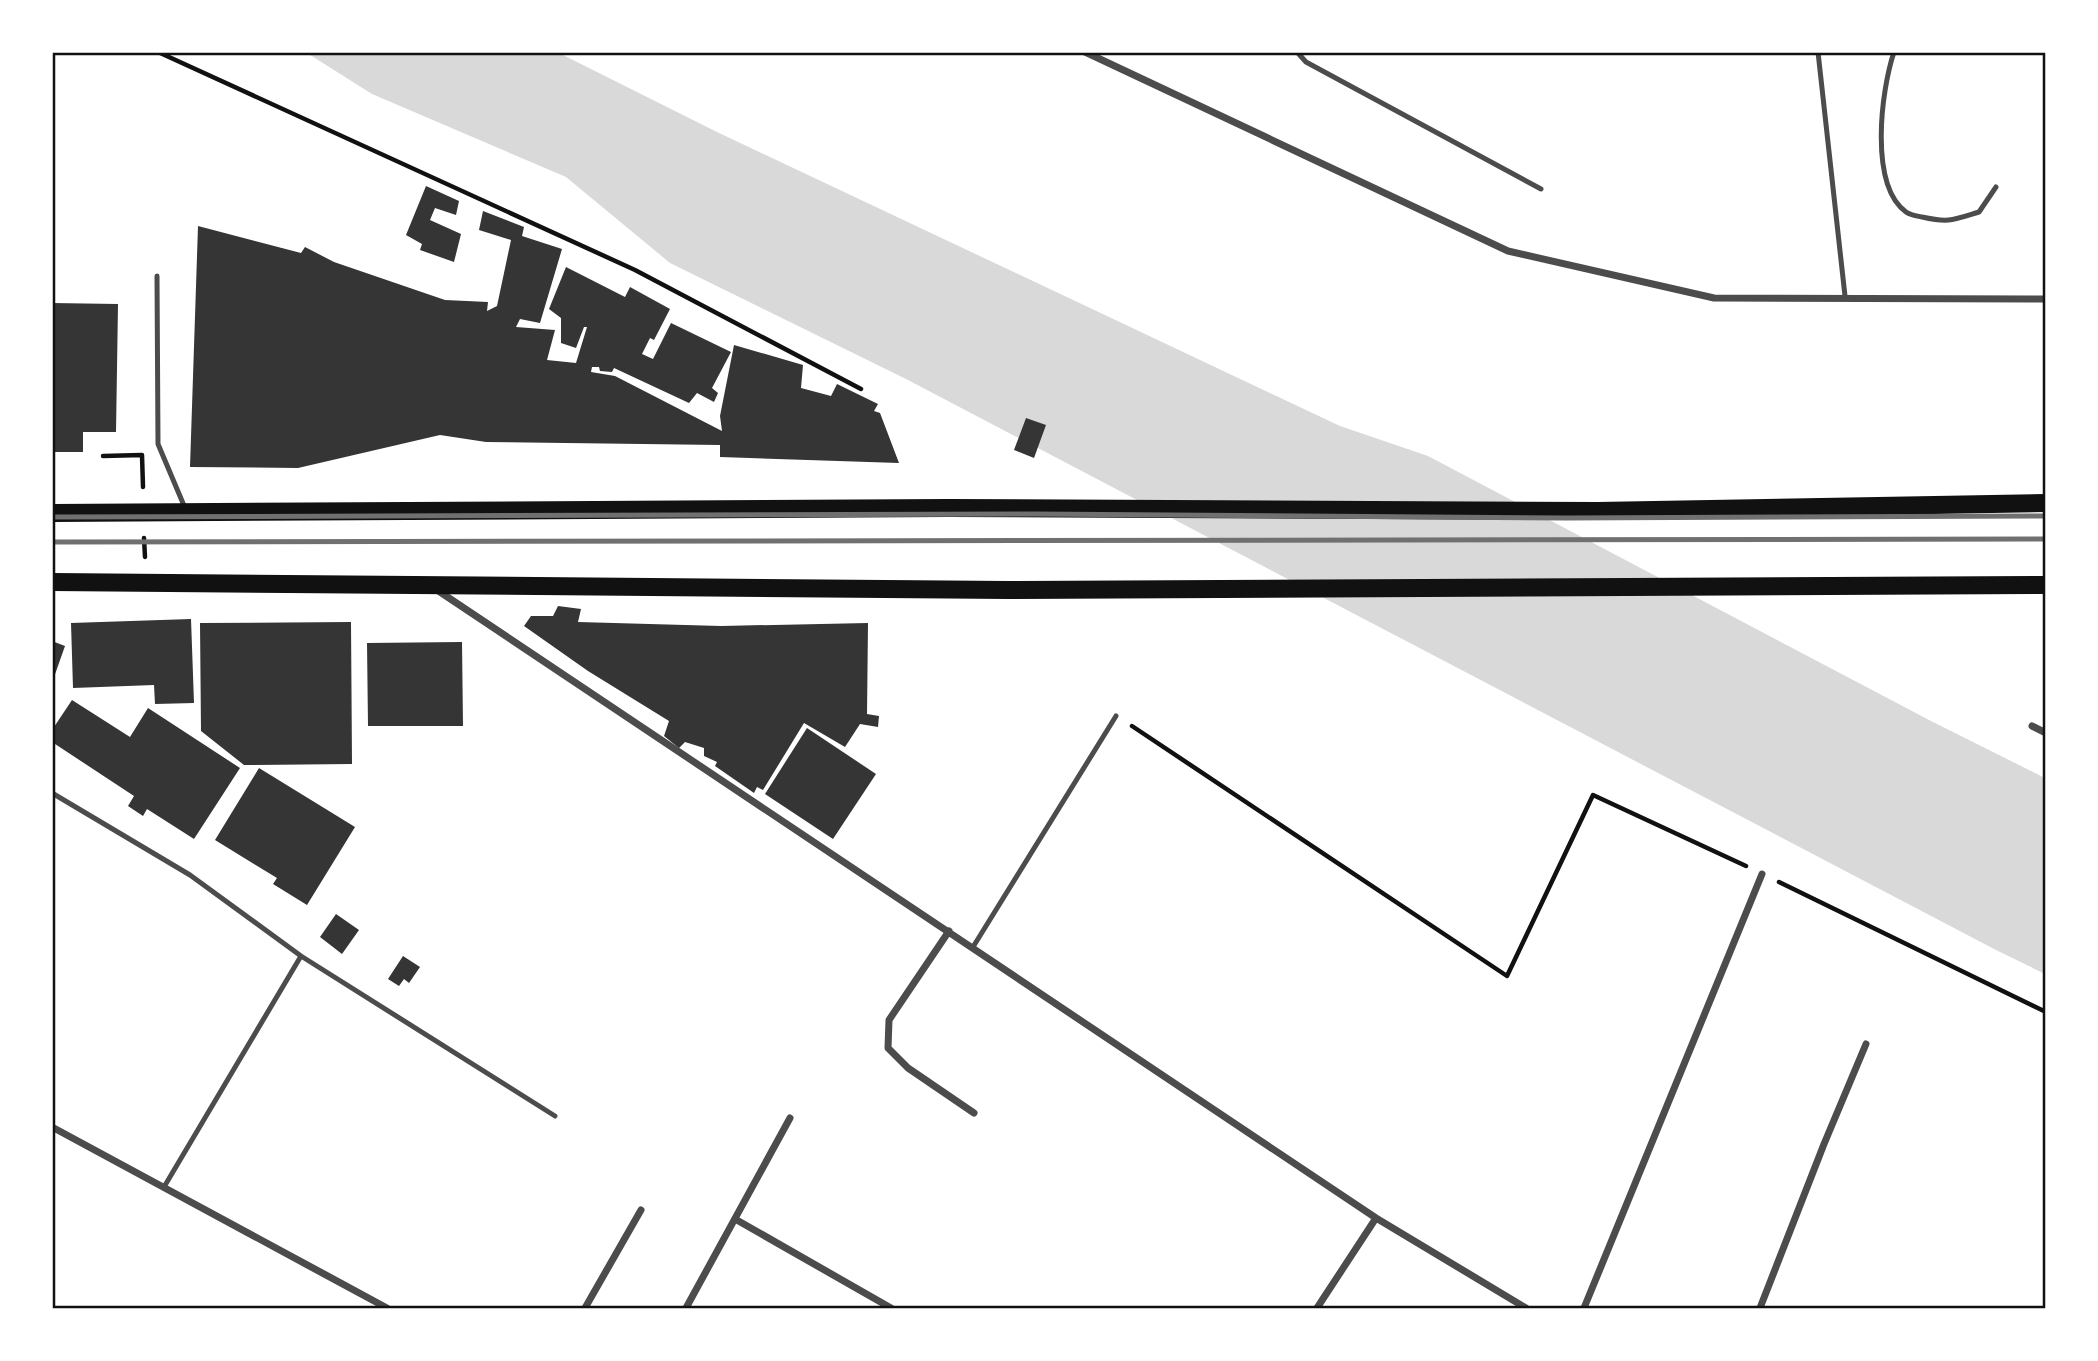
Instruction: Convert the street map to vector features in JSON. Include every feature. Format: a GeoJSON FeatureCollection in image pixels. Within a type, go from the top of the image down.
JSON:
{"type":"FeatureCollection","features":[{"type":"Feature","properties":{"kind":"main road"},"geometry":{"type":"LineString","coordinates":[[52,513],[966,508],[1598,511],[2046,503]]}},
{"type":"Feature","properties":{"kind":"main road"},"geometry":{"type":"LineString","coordinates":[[52,583],[1023,590],[2046,585]]}},
{"type":"Feature","properties":{"kind":"street"},"geometry":{"type":"LineString","coordinates":[[1085,52],[1508,251],[1714,298],[1845,296],[2046,299]]}},
{"type":"Feature","properties":{"kind":"street"},"geometry":{"type":"LineString","coordinates":[[432,587],[1376,1218],[1526,1308]]}},
{"type":"Feature","properties":{"kind":"street"},"geometry":{"type":"LineString","coordinates":[[2032,726],[2046,733]]}},
{"type":"Feature","properties":{"kind":"street"},"geometry":{"type":"LineString","coordinates":[[1584,1308],[1762,874]]}},
{"type":"Feature","properties":{"kind":"street"},"geometry":{"type":"LineString","coordinates":[[949,931],[889,1020],[888,1048],[908,1068],[974,1112]]}},
{"type":"Feature","properties":{"kind":"street"},"geometry":{"type":"LineString","coordinates":[[1760,1308],[1866,1044]]}},
{"type":"Feature","properties":{"kind":"street"},"geometry":{"type":"LineString","coordinates":[[686,1308],[790,1118]]}},
{"type":"Feature","properties":{"kind":"street"},"geometry":{"type":"LineString","coordinates":[[52,1127],[387,1308]]}},
{"type":"Feature","properties":{"kind":"street"},"geometry":{"type":"LineString","coordinates":[[585,1308],[641,1210]]}},
{"type":"Feature","properties":{"kind":"street"},"geometry":{"type":"LineString","coordinates":[[1317,1308],[1376,1218]]}},
{"type":"Feature","properties":{"kind":"street"},"geometry":{"type":"LineString","coordinates":[[735,1219],[891,1308]]}},
{"type":"Feature","properties":{"kind":"lane"},"geometry":{"type":"LineString","coordinates":[[1297,52],[1306,62],[1541,189]]}},
{"type":"Feature","properties":{"kind":"lane"},"geometry":{"type":"LineString","coordinates":[[1818,52],[1845,296]]}},
{"type":"Feature","properties":{"kind":"lane"},"geometry":{"type":"LineString","coordinates":[[1894,52],[1888,72],[1880,148],[1887,189],[1907,213],[1945,222],[1979,212],[1996,187]]}},
{"type":"Feature","properties":{"kind":"lane"},"geometry":{"type":"LineString","coordinates":[[157,276],[159,444],[187,514]]}},
{"type":"Feature","properties":{"kind":"lane"},"geometry":{"type":"LineString","coordinates":[[973,947],[1116,716]]}},
{"type":"Feature","properties":{"kind":"lane"},"geometry":{"type":"LineString","coordinates":[[52,793],[190,875],[301,956],[555,1116]]}},
{"type":"Feature","properties":{"kind":"lane"},"geometry":{"type":"LineString","coordinates":[[164,1186],[301,956]]}},
{"type":"Feature","properties":{"kind":"path"},"geometry":{"type":"LineString","coordinates":[[158,52],[635,270],[861,389]]}},
{"type":"Feature","properties":{"kind":"path"},"geometry":{"type":"LineString","coordinates":[[103,456],[142,455]]}},
{"type":"Feature","properties":{"kind":"path"},"geometry":{"type":"LineString","coordinates":[[1116,716],[1507,976],[1593,795],[2046,1012]]}},
{"type":"Feature","properties":{"kind":"shaded area"},"geometry":{"type":"Polygon","coordinates":[[[307,53],[559,53],[717,132],[1340,426],[1428,456],[1931,721],[2045,778],[2045,974],[906,379],[670,263],[566,177],[372,94],[307,53]]]}},
{"type":"Feature","properties":{"kind":"building"},"geometry":{"type":"Polygon","coordinates":[[[426,186],[459,201],[456,215],[435,208],[430,220],[461,234],[454,262],[420,250],[422,244],[406,235],[426,186]]]}},
{"type":"Feature","properties":{"kind":"building"},"geometry":{"type":"Polygon","coordinates":[[[483,211],[524,227],[522,236],[562,249],[540,323],[520,319],[516,327],[555,330],[547,360],[576,363],[587,327],[584,327],[576,348],[561,343],[561,318],[549,309],[566,267],[625,297],[630,287],[670,309],[654,340],[650,338],[642,354],[653,359],[671,323],[731,352],[712,388],[718,393],[714,402],[697,393],[689,403],[614,368],[612,372],[592,367],[591,372],[615,376],[722,431],[720,416],[734,345],[803,365],[801,388],[831,396],[837,384],[878,404],[874,411],[880,413],[899,463],[720,457],[720,445],[486,442],[440,435],[298,468],[190,467],[198,226],[301,253],[305,247],[334,262],[445,300],[488,302],[487,311],[497,306],[511,240],[479,230],[483,211]]]}},
{"type":"Feature","properties":{"kind":"building"},"geometry":{"type":"Polygon","coordinates":[[[52,303],[118,304],[116,432],[83,432],[83,452],[52,452],[52,303]]]}},
{"type":"Feature","properties":{"kind":"building"},"geometry":{"type":"Polygon","coordinates":[[[1026,418],[1046,425],[1034,458],[1014,450],[1026,418]]]}},
{"type":"Feature","properties":{"kind":"building"},"geometry":{"type":"Polygon","coordinates":[[[558,606],[581,609],[578,622],[721,626],[868,623],[867,714],[879,716],[878,727],[860,724],[845,747],[804,723],[763,790],[757,787],[754,793],[715,766],[717,762],[704,756],[704,748],[685,742],[679,748],[664,736],[669,721],[588,671],[524,626],[531,616],[553,616],[558,606]]]}},
{"type":"Feature","properties":{"kind":"building"},"geometry":{"type":"Polygon","coordinates":[[[191,619],[194,703],[155,704],[154,685],[73,688],[71,623],[191,619]]]}},
{"type":"Feature","properties":{"kind":"building"},"geometry":{"type":"Polygon","coordinates":[[[351,622],[352,764],[244,765],[201,731],[200,623],[351,622]]]}},
{"type":"Feature","properties":{"kind":"building"},"geometry":{"type":"Polygon","coordinates":[[[52,641],[65,646],[53,680],[52,680],[52,641]]]}},
{"type":"Feature","properties":{"kind":"building"},"geometry":{"type":"Polygon","coordinates":[[[462,642],[463,726],[368,726],[367,643],[462,642]]]}},
{"type":"Feature","properties":{"kind":"building"},"geometry":{"type":"Polygon","coordinates":[[[72,700],[130,737],[148,708],[240,768],[194,839],[147,809],[143,816],[128,806],[134,796],[52,742],[52,730],[72,700]]]}},
{"type":"Feature","properties":{"kind":"building"},"geometry":{"type":"Polygon","coordinates":[[[807,728],[876,774],[833,839],[765,794],[807,728]]]}},
{"type":"Feature","properties":{"kind":"building"},"geometry":{"type":"Polygon","coordinates":[[[259,768],[355,827],[307,905],[273,884],[277,878],[215,840],[259,768]]]}},
{"type":"Feature","properties":{"kind":"building"},"geometry":{"type":"Polygon","coordinates":[[[336,914],[359,930],[342,954],[320,937],[336,914]]]}},
{"type":"Feature","properties":{"kind":"building"},"geometry":{"type":"Polygon","coordinates":[[[403,956],[420,967],[409,983],[404,979],[399,986],[388,979],[403,956]]]}},
{"type":"Feature","properties":{"kind":"railway"},"geometry":{"type":"LineString","coordinates":[[52,517],[1035,514],[1567,518],[2046,516]]}},
{"type":"Feature","properties":{"kind":"railway"},"geometry":{"type":"LineString","coordinates":[[52,542],[2046,539]]}}]}
